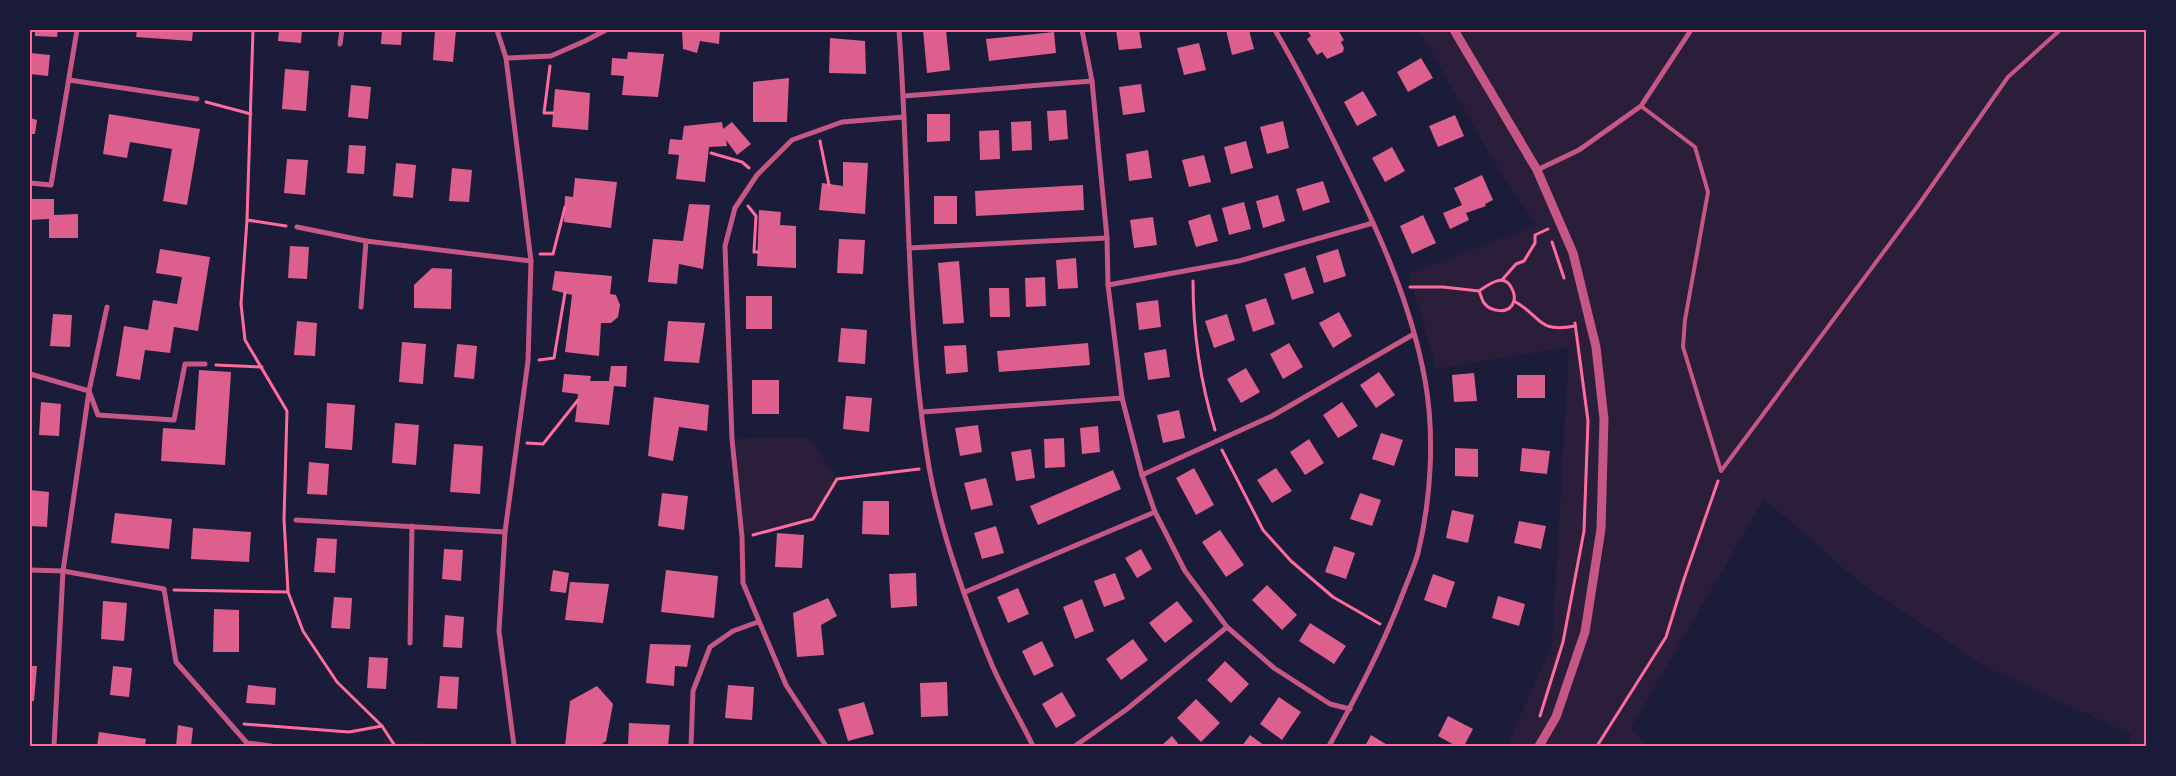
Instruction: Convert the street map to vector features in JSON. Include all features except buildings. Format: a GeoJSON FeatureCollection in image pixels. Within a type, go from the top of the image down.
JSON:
{"type":"FeatureCollection","features":[{"type":"Feature","properties":{"kind":"street"},"geometry":{"type":"LineString","coordinates":[[30,183],[51,185],[77,30]]}},
{"type":"Feature","properties":{"kind":"street"},"geometry":{"type":"LineString","coordinates":[[340,44],[342,30]]}},
{"type":"Feature","properties":{"kind":"street"},"geometry":{"type":"LineString","coordinates":[[497,30],[506,58],[531,261],[528,361],[505,532],[499,631],[514,746]]}},
{"type":"Feature","properties":{"kind":"street"},"geometry":{"type":"LineString","coordinates":[[506,58],[551,56],[606,30]]}},
{"type":"Feature","properties":{"kind":"street"},"geometry":{"type":"LineString","coordinates":[[899,30],[904,96],[914,330],[929,468],[941,521],[965,592],[993,666],[1033,746]]}},
{"type":"Feature","properties":{"kind":"street"},"geometry":{"type":"LineString","coordinates":[[1082,30],[1092,81],[1107,238],[1108,286],[1122,398],[1142,475],[1155,512],[1185,571],[1227,627],[1274,668],[1330,704],[1350,709]]}},
{"type":"Feature","properties":{"kind":"street"},"geometry":{"type":"LineString","coordinates":[[1275,30],[1305,82],[1373,223],[1400,291],[1414,334],[1425,382],[1431,434],[1427,496],[1418,554],[1389,629],[1350,709],[1329,746]]}},
{"type":"Feature","properties":{"kind":"street"},"geometry":{"type":"LineString","coordinates":[[1454,30],[1537,170],[1573,253],[1596,347],[1604,419],[1602,529],[1585,632],[1556,717],[1539,746]]}},
{"type":"Feature","properties":{"kind":"street"},"geometry":{"type":"LineString","coordinates":[[1537,170],[1578,150],[1641,106],[1691,30]]}},
{"type":"Feature","properties":{"kind":"street"},"geometry":{"type":"LineString","coordinates":[[69,80],[197,99]]}},
{"type":"Feature","properties":{"kind":"street"},"geometry":{"type":"LineString","coordinates":[[904,96],[1092,81]]}},
{"type":"Feature","properties":{"kind":"street"},"geometry":{"type":"LineString","coordinates":[[826,746],[786,685],[743,584],[742,537],[732,439],[725,246],[735,208],[741,198],[757,174],[792,140],[842,122],[904,116]]}},
{"type":"Feature","properties":{"kind":"street"},"geometry":{"type":"LineString","coordinates":[[1108,286],[1239,260],[1373,223]]}},
{"type":"Feature","properties":{"kind":"street"},"geometry":{"type":"LineString","coordinates":[[297,227],[366,241],[531,261]]}},
{"type":"Feature","properties":{"kind":"street"},"geometry":{"type":"LineString","coordinates":[[909,248],[1107,238]]}},
{"type":"Feature","properties":{"kind":"street"},"geometry":{"type":"LineString","coordinates":[[361,307],[366,241]]}},
{"type":"Feature","properties":{"kind":"street"},"geometry":{"type":"LineString","coordinates":[[54,746],[63,571],[89,391],[107,308]]}},
{"type":"Feature","properties":{"kind":"street"},"geometry":{"type":"LineString","coordinates":[[1142,475],[1272,416],[1414,334]]}},
{"type":"Feature","properties":{"kind":"street"},"geometry":{"type":"LineString","coordinates":[[89,391],[98,415],[174,420],[185,364],[205,364]]}},
{"type":"Feature","properties":{"kind":"street"},"geometry":{"type":"LineString","coordinates":[[30,374],[89,391]]}},
{"type":"Feature","properties":{"kind":"street"},"geometry":{"type":"LineString","coordinates":[[922,412],[1122,398]]}},
{"type":"Feature","properties":{"kind":"street"},"geometry":{"type":"LineString","coordinates":[[965,592],[1155,512]]}},
{"type":"Feature","properties":{"kind":"street"},"geometry":{"type":"LineString","coordinates":[[296,520],[505,532]]}},
{"type":"Feature","properties":{"kind":"street"},"geometry":{"type":"LineString","coordinates":[[410,643],[412,526]]}},
{"type":"Feature","properties":{"kind":"street"},"geometry":{"type":"LineString","coordinates":[[30,570],[63,571],[164,590],[176,662],[247,743],[271,746]]}},
{"type":"Feature","properties":{"kind":"street"},"geometry":{"type":"LineString","coordinates":[[691,746],[693,691],[710,647],[733,631],[758,622]]}},
{"type":"Feature","properties":{"kind":"street"},"geometry":{"type":"LineString","coordinates":[[1075,746],[1127,709],[1227,627]]}},
{"type":"Feature","properties":{"kind":"lane"},"geometry":{"type":"LineString","coordinates":[[1721,471],[1917,207],[2008,77],[2060,30]]}},
{"type":"Feature","properties":{"kind":"lane"},"geometry":{"type":"LineString","coordinates":[[1641,106],[1695,147],[1708,192],[1685,320],[1683,346],[1721,471]]}},
{"type":"Feature","properties":{"kind":"path"},"geometry":{"type":"LineString","coordinates":[[253,30],[247,220],[241,304],[245,340],[287,411],[284,520],[288,592],[303,631],[338,682],[382,726],[394,746]]}},
{"type":"Feature","properties":{"kind":"path"},"geometry":{"type":"LineString","coordinates":[[551,56],[544,113],[553,113]]}},
{"type":"Feature","properties":{"kind":"path"},"geometry":{"type":"LineString","coordinates":[[197,99],[251,114]]}},
{"type":"Feature","properties":{"kind":"path"},"geometry":{"type":"LineString","coordinates":[[818,131],[829,185]]}},
{"type":"Feature","properties":{"kind":"path"},"geometry":{"type":"LineString","coordinates":[[711,153],[742,162],[757,174]]}},
{"type":"Feature","properties":{"kind":"path"},"geometry":{"type":"LineString","coordinates":[[741,198],[756,216],[754,252],[758,252]]}},
{"type":"Feature","properties":{"kind":"path"},"geometry":{"type":"LineString","coordinates":[[530,255],[553,254],[565,207]]}},
{"type":"Feature","properties":{"kind":"path"},"geometry":{"type":"LineString","coordinates":[[247,220],[297,227]]}},
{"type":"Feature","properties":{"kind":"path"},"geometry":{"type":"LineString","coordinates":[[1544,220],[1566,285]]}},
{"type":"Feature","properties":{"kind":"path"},"geometry":{"type":"LineString","coordinates":[[1502,280],[1516,264],[1524,261],[1536,243],[1534,235],[1548,229]]}},
{"type":"Feature","properties":{"kind":"path"},"geometry":{"type":"LineString","coordinates":[[1192,269],[1193,315],[1197,352],[1207,404],[1218,441],[1264,530],[1291,561],[1333,597],[1389,629]]}},
{"type":"Feature","properties":{"kind":"path"},"geometry":{"type":"LineString","coordinates":[[1412,286],[1479,291],[1490,283],[1502,280],[1508,282],[1512,288],[1514,301],[1546,326],[1555,329],[1575,326]]}},
{"type":"Feature","properties":{"kind":"path"},"geometry":{"type":"LineString","coordinates":[[1479,291],[1484,303],[1495,310],[1506,309],[1514,301]]}},
{"type":"Feature","properties":{"kind":"path"},"geometry":{"type":"LineString","coordinates":[[528,361],[554,358],[565,294]]}},
{"type":"Feature","properties":{"kind":"path"},"geometry":{"type":"LineString","coordinates":[[1539,719],[1562,642],[1584,531],[1588,421],[1574,318]]}},
{"type":"Feature","properties":{"kind":"path"},"geometry":{"type":"LineString","coordinates":[[205,364],[262,367]]}},
{"type":"Feature","properties":{"kind":"path"},"geometry":{"type":"LineString","coordinates":[[516,442],[543,444],[578,400]]}},
{"type":"Feature","properties":{"kind":"path"},"geometry":{"type":"LineString","coordinates":[[742,537],[813,519],[837,479],[929,468]]}},
{"type":"Feature","properties":{"kind":"path"},"geometry":{"type":"LineString","coordinates":[[1597,746],[1666,637],[1721,471]]}},
{"type":"Feature","properties":{"kind":"path"},"geometry":{"type":"LineString","coordinates":[[164,590],[288,592]]}},
{"type":"Feature","properties":{"kind":"path"},"geometry":{"type":"LineString","coordinates":[[229,722],[348,732],[382,726]]}},
{"type":"Feature","properties":{"kind":"shaded area"},"geometry":{"type":"Polygon","coordinates":[[[1419,30],[2146,30],[2146,746],[2129,746],[2132,735],[1982,665],[1863,585],[1764,499],[1631,728],[1647,746],[1507,746],[1552,645],[1569,347],[1436,369],[1425,326],[1408,274],[1536,225],[1500,172],[1419,30]]]}},
{"type":"Feature","properties":{"kind":"shaded area"},"geometry":{"type":"Polygon","coordinates":[[[809,437],[837,479],[813,519],[742,537],[732,439],[809,437]]]}},
{"type":"Feature","properties":{"kind":"shaded area"},"geometry":{"type":"Polygon","coordinates":[[[384,739],[461,746],[383,746],[384,739]]]}}]}
